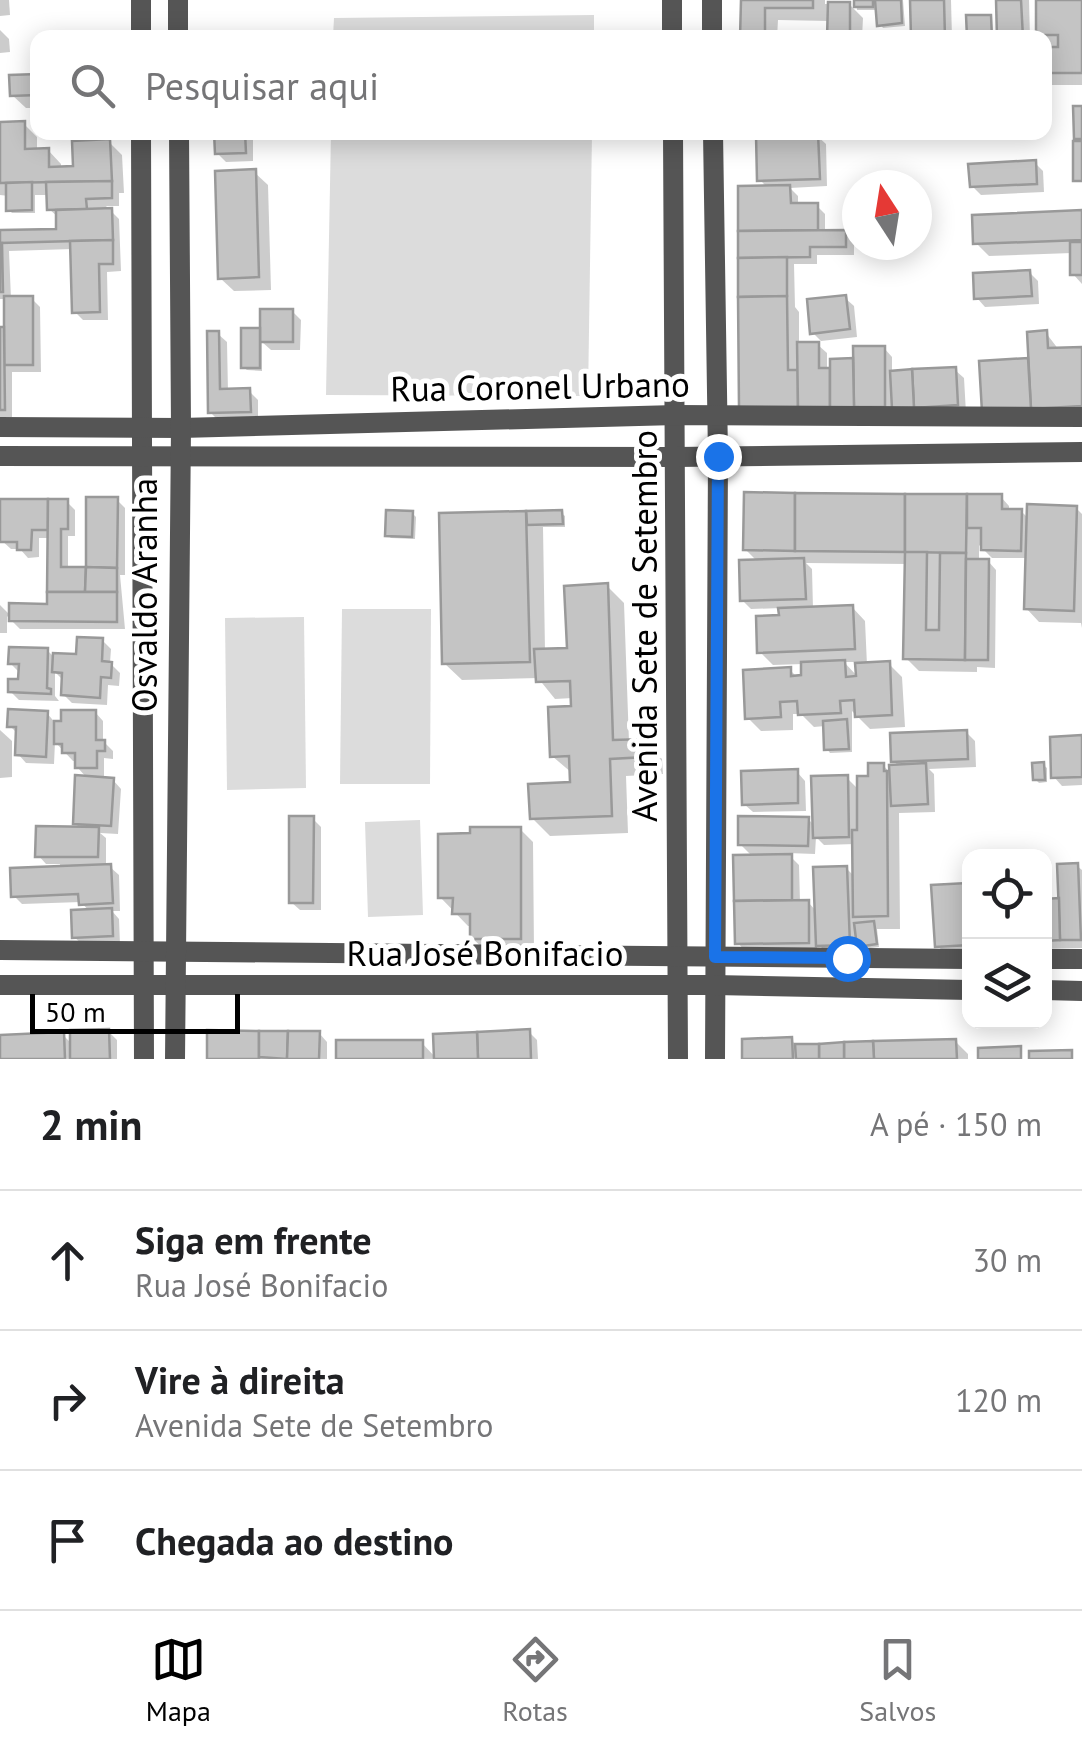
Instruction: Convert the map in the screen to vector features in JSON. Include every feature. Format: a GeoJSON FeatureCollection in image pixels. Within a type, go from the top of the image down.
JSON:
{"type":"FeatureCollection","features":[{"type":"Feature","properties":{"kind":"street"},"geometry":{"type":"LineString","coordinates":[[141,0],[141,30]]}},
{"type":"Feature","properties":{"kind":"street"},"geometry":{"type":"LineString","coordinates":[[178,0],[178,30]]}},
{"type":"Feature","properties":{"kind":"street"},"geometry":{"type":"LineString","coordinates":[[672,0],[672,30]]}},
{"type":"Feature","properties":{"kind":"street"},"geometry":{"type":"LineString","coordinates":[[712,0],[712,30]]}},
{"type":"Feature","properties":{"kind":"street","name":"Osvaldo Aranha"},"geometry":{"type":"LineString","coordinates":[[141,140],[144,1059]]}},
{"type":"Feature","properties":{"kind":"street","name":"Osvaldo Aranha"},"geometry":{"type":"LineString","coordinates":[[175,1059],[179,140]]}},
{"type":"Feature","properties":{"kind":"street","name":"Avenida Sete de Setembro"},"geometry":{"type":"LineString","coordinates":[[673,140],[678,1059]]}},
{"type":"Feature","properties":{"kind":"street","name":"Avenida Sete de Setembro"},"geometry":{"type":"LineString","coordinates":[[713,140],[718,456],[715,1059]]}},
{"type":"Feature","properties":{"kind":"street","name":"Rua Coronel Urbano"},"geometry":{"type":"LineString","coordinates":[[0,427],[180,428],[676,414],[1082,416]]}},
{"type":"Feature","properties":{"kind":"street","name":"Rua Coronel Urbano"},"geometry":{"type":"LineString","coordinates":[[0,456],[675,457],[1082,452]]}},
{"type":"Feature","properties":{"kind":"street","name":"Rua José Bonifacio"},"geometry":{"type":"LineString","coordinates":[[0,950],[962,959]]}},
{"type":"Feature","properties":{"kind":"street"},"geometry":{"type":"LineString","coordinates":[[844,989],[847,958]]}},
{"type":"Feature","properties":{"kind":"street"},"geometry":{"type":"LineString","coordinates":[[1052,959],[1082,959]]}},
{"type":"Feature","properties":{"kind":"street","name":"Rua José Bonifacio"},"geometry":{"type":"LineString","coordinates":[[0,985],[714,985],[962,990]]}},
{"type":"Feature","properties":{"kind":"street"},"geometry":{"type":"LineString","coordinates":[[1052,990],[1082,991]]}},
{"type":"Feature","properties":{"kind":"shaded area"},"geometry":{"type":"Polygon","coordinates":[[[594,15],[594,30],[333,30],[334,18],[594,15]]]}},
{"type":"Feature","properties":{"kind":"shaded area"},"geometry":{"type":"Polygon","coordinates":[[[331,140],[592,140],[588,396],[326,395],[331,140]]]}},
{"type":"Feature","properties":{"kind":"shaded area"},"geometry":{"type":"Polygon","coordinates":[[[342,609],[431,609],[430,784],[340,784],[342,609]]]}},
{"type":"Feature","properties":{"kind":"shaded area"},"geometry":{"type":"Polygon","coordinates":[[[304,617],[306,788],[227,790],[225,618],[304,617]]]}},
{"type":"Feature","properties":{"kind":"shaded area"},"geometry":{"type":"Polygon","coordinates":[[[420,820],[423,915],[368,917],[365,822],[420,820]]]}},
{"type":"Feature","properties":{"kind":"building"},"geometry":{"type":"Polygon","coordinates":[[[741,0],[813,0],[813,8],[765,8],[765,30],[740,30],[741,0]]]}},
{"type":"Feature","properties":{"kind":"building"},"geometry":{"type":"Polygon","coordinates":[[[854,0],[873,0],[873,7],[854,7],[854,0]]]}},
{"type":"Feature","properties":{"kind":"building"},"geometry":{"type":"Polygon","coordinates":[[[875,0],[901,0],[902,23],[877,26],[875,0]]]}},
{"type":"Feature","properties":{"kind":"building"},"geometry":{"type":"Polygon","coordinates":[[[910,0],[944,0],[945,30],[911,30],[910,0]]]}},
{"type":"Feature","properties":{"kind":"building"},"geometry":{"type":"Polygon","coordinates":[[[996,0],[1021,0],[1023,30],[997,30],[996,0]]]}},
{"type":"Feature","properties":{"kind":"building"},"geometry":{"type":"Polygon","coordinates":[[[1036,0],[1082,0],[1082,73],[1052,73],[1052,47],[1058,47],[1058,35],[1052,35],[1052,30],[1036,30],[1036,0]]]}},
{"type":"Feature","properties":{"kind":"building"},"geometry":{"type":"Polygon","coordinates":[[[828,2],[850,2],[850,30],[827,30],[828,2]]]}},
{"type":"Feature","properties":{"kind":"building"},"geometry":{"type":"Polygon","coordinates":[[[966,15],[991,15],[992,30],[967,30],[966,15]]]}},
{"type":"Feature","properties":{"kind":"building"},"geometry":{"type":"Polygon","coordinates":[[[30,74],[30,95],[10,96],[9,75],[30,74]]]}},
{"type":"Feature","properties":{"kind":"building"},"geometry":{"type":"Polygon","coordinates":[[[1073,106],[1082,106],[1082,139],[1074,139],[1073,106]]]}},
{"type":"Feature","properties":{"kind":"building"},"geometry":{"type":"Polygon","coordinates":[[[25,121],[25,149],[49,148],[49,167],[73,166],[72,141],[110,140],[112,181],[0,183],[0,122],[25,121]]]}},
{"type":"Feature","properties":{"kind":"building"},"geometry":{"type":"Polygon","coordinates":[[[214,140],[245,140],[246,153],[215,154],[214,140]]]}},
{"type":"Feature","properties":{"kind":"building"},"geometry":{"type":"Polygon","coordinates":[[[756,140],[818,140],[820,179],[757,181],[756,140]]]}},
{"type":"Feature","properties":{"kind":"building"},"geometry":{"type":"Polygon","coordinates":[[[1073,141],[1082,141],[1082,181],[1073,181],[1073,141]]]}},
{"type":"Feature","properties":{"kind":"building"},"geometry":{"type":"Polygon","coordinates":[[[1036,160],[1037,184],[970,187],[968,164],[1036,160]]]}},
{"type":"Feature","properties":{"kind":"building"},"geometry":{"type":"Polygon","coordinates":[[[256,169],[259,277],[218,279],[215,171],[256,169]]]}},
{"type":"Feature","properties":{"kind":"building"},"geometry":{"type":"Polygon","coordinates":[[[112,181],[112,198],[86,199],[87,209],[47,210],[46,182],[112,181]]]}},
{"type":"Feature","properties":{"kind":"building"},"geometry":{"type":"Polygon","coordinates":[[[32,182],[32,210],[6,211],[6,183],[32,182]]]}},
{"type":"Feature","properties":{"kind":"building"},"geometry":{"type":"Polygon","coordinates":[[[790,185],[791,203],[818,203],[818,230],[738,231],[738,186],[790,185]]]}},
{"type":"Feature","properties":{"kind":"building"},"geometry":{"type":"Polygon","coordinates":[[[112,208],[113,240],[0,243],[0,230],[56,229],[56,210],[112,208]]]}},
{"type":"Feature","properties":{"kind":"building"},"geometry":{"type":"Polygon","coordinates":[[[1082,210],[1082,240],[973,244],[972,215],[1082,210]]]}},
{"type":"Feature","properties":{"kind":"building"},"geometry":{"type":"Polygon","coordinates":[[[842,230],[842,247],[810,247],[810,257],[738,258],[738,231],[842,230]]]}},
{"type":"Feature","properties":{"kind":"building"},"geometry":{"type":"Polygon","coordinates":[[[113,240],[113,264],[99,264],[100,312],[72,313],[70,241],[113,240]]]}},
{"type":"Feature","properties":{"kind":"building"},"geometry":{"type":"Polygon","coordinates":[[[1070,242],[1082,242],[1082,275],[1070,275],[1070,242]]]}},
{"type":"Feature","properties":{"kind":"building"},"geometry":{"type":"Polygon","coordinates":[[[2,243],[3,292],[0,292],[2,243]]]}},
{"type":"Feature","properties":{"kind":"building"},"geometry":{"type":"Polygon","coordinates":[[[787,257],[787,296],[738,297],[738,258],[787,257]]]}},
{"type":"Feature","properties":{"kind":"building"},"geometry":{"type":"Polygon","coordinates":[[[1030,270],[1032,296],[974,299],[973,273],[1030,270]]]}},
{"type":"Feature","properties":{"kind":"building"},"geometry":{"type":"Polygon","coordinates":[[[846,295],[850,329],[810,334],[807,299],[846,295]]]}},
{"type":"Feature","properties":{"kind":"building"},"geometry":{"type":"Polygon","coordinates":[[[4,296],[33,296],[33,365],[4,365],[4,296]]]}},
{"type":"Feature","properties":{"kind":"building"},"geometry":{"type":"Polygon","coordinates":[[[787,296],[788,370],[798,370],[798,408],[739,408],[738,297],[787,296]]]}},
{"type":"Feature","properties":{"kind":"building"},"geometry":{"type":"Polygon","coordinates":[[[260,309],[293,309],[293,342],[260,342],[260,309]]]}},
{"type":"Feature","properties":{"kind":"building"},"geometry":{"type":"Polygon","coordinates":[[[0,327],[4,327],[5,410],[0,410],[0,327]]]}},
{"type":"Feature","properties":{"kind":"building"},"geometry":{"type":"Polygon","coordinates":[[[241,328],[260,328],[260,368],[241,368],[241,328]]]}},
{"type":"Feature","properties":{"kind":"building"},"geometry":{"type":"Polygon","coordinates":[[[1047,330],[1048,348],[1082,347],[1082,406],[1031,409],[1027,332],[1047,330]]]}},
{"type":"Feature","properties":{"kind":"building"},"geometry":{"type":"Polygon","coordinates":[[[207,331],[219,331],[220,389],[250,388],[251,412],[208,413],[207,331]]]}},
{"type":"Feature","properties":{"kind":"building"},"geometry":{"type":"Polygon","coordinates":[[[797,342],[819,342],[819,368],[830,368],[830,408],[798,408],[797,342]]]}},
{"type":"Feature","properties":{"kind":"building"},"geometry":{"type":"Polygon","coordinates":[[[853,346],[885,346],[885,407],[854,407],[853,346]]]}},
{"type":"Feature","properties":{"kind":"building"},"geometry":{"type":"Polygon","coordinates":[[[853,358],[854,407],[830,408],[830,359],[853,358]]]}},
{"type":"Feature","properties":{"kind":"building"},"geometry":{"type":"Polygon","coordinates":[[[1028,358],[1031,409],[982,412],[979,361],[1028,358]]]}},
{"type":"Feature","properties":{"kind":"building"},"geometry":{"type":"Polygon","coordinates":[[[956,367],[958,405],[914,408],[912,369],[956,367]]]}},
{"type":"Feature","properties":{"kind":"building"},"geometry":{"type":"Polygon","coordinates":[[[912,369],[914,408],[892,409],[890,371],[912,369]]]}},
{"type":"Feature","properties":{"kind":"building"},"geometry":{"type":"Polygon","coordinates":[[[744,492],[795,493],[795,551],[743,550],[744,492]]]}},
{"type":"Feature","properties":{"kind":"building"},"geometry":{"type":"Polygon","coordinates":[[[795,493],[905,494],[905,552],[795,551],[795,493]]]}},
{"type":"Feature","properties":{"kind":"building"},"geometry":{"type":"Polygon","coordinates":[[[905,494],[967,494],[966,553],[905,552],[905,494]]]}},
{"type":"Feature","properties":{"kind":"building"},"geometry":{"type":"Polygon","coordinates":[[[967,494],[1002,494],[1002,509],[1022,509],[1021,551],[981,550],[981,528],[967,528],[967,494]]]}},
{"type":"Feature","properties":{"kind":"building"},"geometry":{"type":"Polygon","coordinates":[[[86,497],[118,497],[117,568],[86,567],[86,497]]]}},
{"type":"Feature","properties":{"kind":"building"},"geometry":{"type":"Polygon","coordinates":[[[0,499],[48,499],[48,530],[32,530],[31,550],[17,550],[17,542],[0,542],[0,499]]]}},
{"type":"Feature","properties":{"kind":"building"},"geometry":{"type":"Polygon","coordinates":[[[48,499],[68,499],[68,529],[61,529],[61,567],[86,567],[85,592],[47,592],[48,499]]]}},
{"type":"Feature","properties":{"kind":"building"},"geometry":{"type":"Polygon","coordinates":[[[1027,504],[1077,506],[1074,611],[1024,609],[1027,504]]]}},
{"type":"Feature","properties":{"kind":"building"},"geometry":{"type":"Polygon","coordinates":[[[386,510],[413,511],[412,537],[385,536],[386,510]]]}},
{"type":"Feature","properties":{"kind":"building"},"geometry":{"type":"Polygon","coordinates":[[[562,510],[563,524],[527,525],[526,511],[562,510]]]}},
{"type":"Feature","properties":{"kind":"building"},"geometry":{"type":"Polygon","coordinates":[[[526,511],[530,662],[442,664],[439,513],[526,511]]]}},
{"type":"Feature","properties":{"kind":"building"},"geometry":{"type":"Polygon","coordinates":[[[905,552],[927,552],[926,630],[939,630],[940,553],[966,553],[965,660],[903,659],[905,552]]]}},
{"type":"Feature","properties":{"kind":"building"},"geometry":{"type":"Polygon","coordinates":[[[804,558],[806,599],[740,601],[739,560],[804,558]]]}},
{"type":"Feature","properties":{"kind":"building"},"geometry":{"type":"Polygon","coordinates":[[[966,559],[989,559],[988,660],[965,660],[966,559]]]}},
{"type":"Feature","properties":{"kind":"building"},"geometry":{"type":"Polygon","coordinates":[[[86,567],[117,568],[117,592],[85,592],[86,567]]]}},
{"type":"Feature","properties":{"kind":"building"},"geometry":{"type":"Polygon","coordinates":[[[608,583],[613,740],[646,739],[646,757],[610,759],[612,816],[530,819],[528,784],[570,782],[569,756],[550,757],[548,707],[571,706],[570,681],[536,682],[534,649],[567,648],[564,586],[608,583]]]}},
{"type":"Feature","properties":{"kind":"building"},"geometry":{"type":"Polygon","coordinates":[[[47,592],[117,592],[117,622],[9,621],[9,603],[47,604],[47,592]]]}},
{"type":"Feature","properties":{"kind":"building"},"geometry":{"type":"Polygon","coordinates":[[[853,605],[855,649],[757,653],[756,616],[779,615],[778,608],[853,605]]]}},
{"type":"Feature","properties":{"kind":"building"},"geometry":{"type":"Polygon","coordinates":[[[77,637],[103,638],[102,661],[112,662],[111,678],[101,677],[100,698],[61,695],[62,673],[52,672],[53,653],[76,654],[77,637]]]}},
{"type":"Feature","properties":{"kind":"building"},"geometry":{"type":"Polygon","coordinates":[[[9,647],[48,648],[47,688],[51,694],[8,692],[8,679],[18,679],[19,664],[8,664],[9,647]]]}},
{"type":"Feature","properties":{"kind":"building"},"geometry":{"type":"Polygon","coordinates":[[[845,660],[846,677],[856,676],[855,663],[890,661],[892,715],[855,717],[854,700],[840,701],[841,713],[798,715],[797,701],[780,702],[781,717],[745,719],[743,670],[791,667],[791,676],[801,675],[801,662],[845,660]]]}},
{"type":"Feature","properties":{"kind":"building"},"geometry":{"type":"Polygon","coordinates":[[[8,709],[48,711],[46,757],[15,755],[16,727],[7,727],[8,709]]]}},
{"type":"Feature","properties":{"kind":"building"},"geometry":{"type":"Polygon","coordinates":[[[61,710],[96,710],[96,740],[105,740],[105,751],[97,751],[97,768],[75,768],[75,753],[62,753],[62,744],[54,744],[54,721],[61,721],[61,710]]]}},
{"type":"Feature","properties":{"kind":"building"},"geometry":{"type":"Polygon","coordinates":[[[847,719],[849,749],[824,750],[823,721],[847,719]]]}},
{"type":"Feature","properties":{"kind":"building"},"geometry":{"type":"Polygon","coordinates":[[[967,730],[968,759],[891,762],[890,733],[967,730]]]}},
{"type":"Feature","properties":{"kind":"building"},"geometry":{"type":"Polygon","coordinates":[[[1082,735],[1082,777],[1051,778],[1050,737],[1082,735]]]}},
{"type":"Feature","properties":{"kind":"building"},"geometry":{"type":"Polygon","coordinates":[[[1044,762],[1045,780],[1033,780],[1032,763],[1044,762]]]}},
{"type":"Feature","properties":{"kind":"building"},"geometry":{"type":"Polygon","coordinates":[[[868,763],[884,763],[887,771],[888,916],[853,917],[852,830],[857,830],[857,776],[868,776],[868,763]]]}},
{"type":"Feature","properties":{"kind":"building"},"geometry":{"type":"Polygon","coordinates":[[[926,763],[928,804],[891,806],[889,765],[926,763]]]}},
{"type":"Feature","properties":{"kind":"building"},"geometry":{"type":"Polygon","coordinates":[[[798,769],[798,803],[742,805],[741,771],[798,769]]]}},
{"type":"Feature","properties":{"kind":"building"},"geometry":{"type":"Polygon","coordinates":[[[75,775],[114,778],[111,826],[73,824],[75,775]]]}},
{"type":"Feature","properties":{"kind":"building"},"geometry":{"type":"Polygon","coordinates":[[[848,775],[849,837],[813,838],[811,776],[848,775]]]}},
{"type":"Feature","properties":{"kind":"building"},"geometry":{"type":"Polygon","coordinates":[[[289,816],[314,816],[313,903],[289,903],[289,816]]]}},
{"type":"Feature","properties":{"kind":"building"},"geometry":{"type":"Polygon","coordinates":[[[738,816],[809,817],[808,846],[738,845],[738,816]]]}},
{"type":"Feature","properties":{"kind":"building"},"geometry":{"type":"Polygon","coordinates":[[[36,826],[99,827],[98,857],[35,857],[36,826]]]}},
{"type":"Feature","properties":{"kind":"building"},"geometry":{"type":"Polygon","coordinates":[[[470,827],[521,827],[521,939],[470,939],[470,914],[452,914],[453,898],[438,898],[438,834],[470,833],[470,827]]]}},
{"type":"Feature","properties":{"kind":"building"},"geometry":{"type":"Polygon","coordinates":[[[792,854],[792,900],[734,901],[733,855],[792,854]]]}},
{"type":"Feature","properties":{"kind":"building"},"geometry":{"type":"Polygon","coordinates":[[[1078,863],[1081,940],[1060,940],[1057,864],[1078,863]]]}},
{"type":"Feature","properties":{"kind":"building"},"geometry":{"type":"Polygon","coordinates":[[[111,864],[113,903],[79,905],[78,894],[11,897],[10,868],[111,864]]]}},
{"type":"Feature","properties":{"kind":"building"},"geometry":{"type":"Polygon","coordinates":[[[847,866],[850,945],[816,946],[813,867],[847,866]]]}},
{"type":"Feature","properties":{"kind":"building"},"geometry":{"type":"Polygon","coordinates":[[[962,883],[962,945],[935,947],[931,885],[962,883]]]}},
{"type":"Feature","properties":{"kind":"building"},"geometry":{"type":"Polygon","coordinates":[[[1052,898],[1059,898],[1060,940],[1052,940],[1052,898]]]}},
{"type":"Feature","properties":{"kind":"building"},"geometry":{"type":"Polygon","coordinates":[[[809,900],[809,943],[735,944],[734,901],[809,900]]]}},
{"type":"Feature","properties":{"kind":"building"},"geometry":{"type":"Polygon","coordinates":[[[112,908],[113,936],[72,938],[71,910],[112,908]]]}},
{"type":"Feature","properties":{"kind":"building"},"geometry":{"type":"Polygon","coordinates":[[[874,921],[877,944],[857,947],[854,923],[874,921]]]}},
{"type":"Feature","properties":{"kind":"building"},"geometry":{"type":"Polygon","coordinates":[[[109,1029],[110,1059],[70,1059],[70,1030],[109,1029]]]}},
{"type":"Feature","properties":{"kind":"building"},"geometry":{"type":"Polygon","coordinates":[[[530,1029],[531,1059],[478,1059],[477,1032],[530,1029]]]}},
{"type":"Feature","properties":{"kind":"building"},"geometry":{"type":"Polygon","coordinates":[[[207,1030],[259,1031],[259,1059],[207,1059],[207,1030]]]}},
{"type":"Feature","properties":{"kind":"building"},"geometry":{"type":"Polygon","coordinates":[[[259,1031],[288,1031],[287,1059],[259,1057],[259,1031]]]}},
{"type":"Feature","properties":{"kind":"building"},"geometry":{"type":"Polygon","coordinates":[[[288,1031],[320,1031],[319,1059],[287,1059],[288,1031]]]}},
{"type":"Feature","properties":{"kind":"building"},"geometry":{"type":"Polygon","coordinates":[[[64,1032],[65,1059],[0,1059],[0,1035],[64,1032]]]}},
{"type":"Feature","properties":{"kind":"building"},"geometry":{"type":"Polygon","coordinates":[[[477,1032],[478,1059],[434,1059],[433,1034],[477,1032]]]}},
{"type":"Feature","properties":{"kind":"building"},"geometry":{"type":"Polygon","coordinates":[[[792,1037],[793,1059],[742,1059],[742,1039],[792,1037]]]}},
{"type":"Feature","properties":{"kind":"building"},"geometry":{"type":"Polygon","coordinates":[[[956,1039],[957,1059],[874,1059],[873,1041],[956,1039]]]}},
{"type":"Feature","properties":{"kind":"building"},"geometry":{"type":"Polygon","coordinates":[[[336,1040],[423,1040],[423,1059],[336,1059],[336,1040]]]}},
{"type":"Feature","properties":{"kind":"building"},"geometry":{"type":"Polygon","coordinates":[[[873,1041],[874,1059],[844,1059],[844,1042],[873,1041]]]}},
{"type":"Feature","properties":{"kind":"building"},"geometry":{"type":"Polygon","coordinates":[[[844,1042],[844,1059],[819,1059],[819,1044],[844,1042]]]}},
{"type":"Feature","properties":{"kind":"building"},"geometry":{"type":"Polygon","coordinates":[[[795,1044],[819,1044],[819,1059],[796,1059],[795,1044]]]}},
{"type":"Feature","properties":{"kind":"building"},"geometry":{"type":"Polygon","coordinates":[[[1021,1046],[1021,1059],[978,1059],[978,1048],[1021,1046]]]}},
{"type":"Feature","properties":{"kind":"building"},"geometry":{"type":"Polygon","coordinates":[[[1072,1050],[1072,1059],[1029,1059],[1029,1051],[1072,1050]]]}},
{"type":"Feature","properties":{"kind":"route"},"geometry":{"type":"LineString","coordinates":[[718,456],[715,957],[847,958]]}}]}
